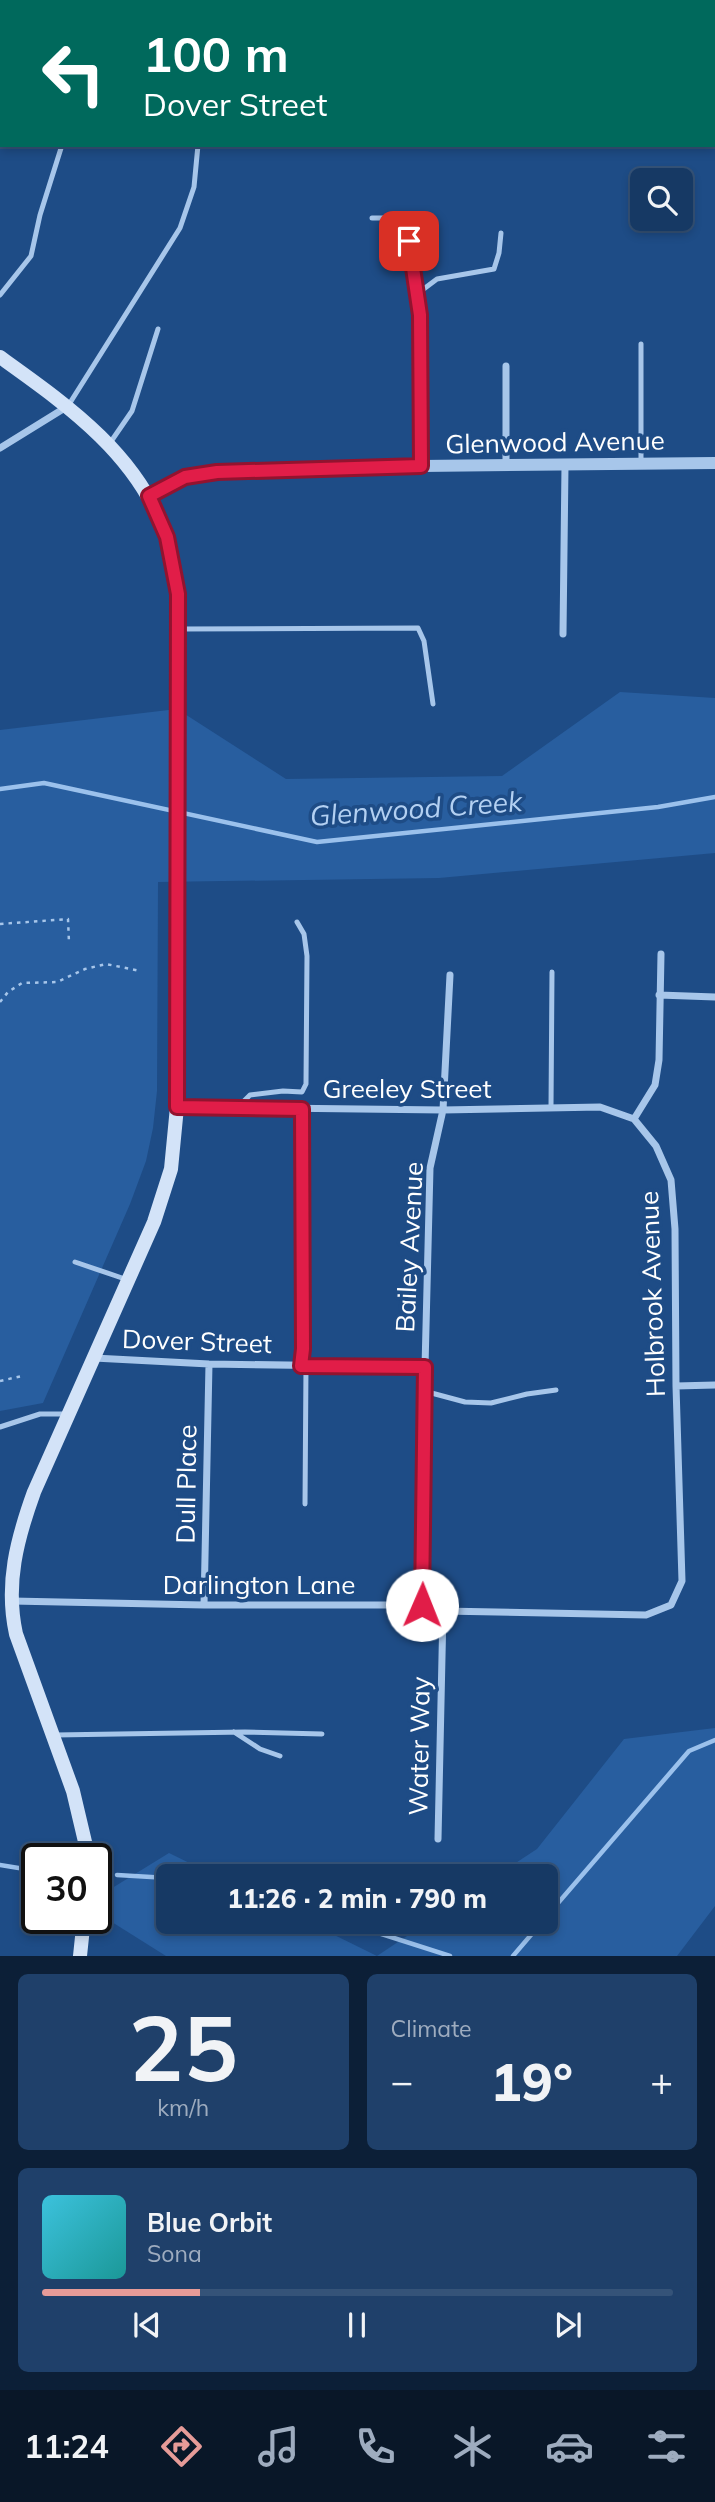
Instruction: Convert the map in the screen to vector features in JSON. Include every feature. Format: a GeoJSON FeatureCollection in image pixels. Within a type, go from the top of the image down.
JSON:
{"type":"FeatureCollection","features":[{"type":"Feature","properties":{"kind":"main road"},"geometry":{"type":"LineString","coordinates":[[0,358],[68,406],[110,443],[149,496],[167,537],[178,594],[177,1107],[172,1159],[164,1195],[34,1492],[20,1531],[13,1562],[11,1601],[16,1634],[73,1791],[85,1843]]}},
{"type":"Feature","properties":{"kind":"main road"},"geometry":{"type":"LineString","coordinates":[[80,1956],[82,1934]]}},
{"type":"Feature","properties":{"kind":"street"},"geometry":{"type":"LineString","coordinates":[[506,366],[506,467]]}},
{"type":"Feature","properties":{"kind":"street"},"geometry":{"type":"LineString","coordinates":[[0,448],[68,406]]}},
{"type":"Feature","properties":{"kind":"street","name":"Glenwood Avenue"},"geometry":{"type":"LineString","coordinates":[[149,496],[185,477],[217,472],[421,466],[715,463]]}},
{"type":"Feature","properties":{"kind":"street"},"geometry":{"type":"LineString","coordinates":[[563,634],[565,466]]}},
{"type":"Feature","properties":{"kind":"street"},"geometry":{"type":"LineString","coordinates":[[634,1119],[655,1085],[659,1060],[661,954]]}},
{"type":"Feature","properties":{"kind":"street","name":"Bailey Avenue"},"geometry":{"type":"LineString","coordinates":[[422,1605],[430,1168],[443,1110],[450,975]]}},
{"type":"Feature","properties":{"kind":"street"},"geometry":{"type":"LineString","coordinates":[[659,995],[715,997]]}},
{"type":"Feature","properties":{"kind":"street","name":"Greeley Street"},"geometry":{"type":"LineString","coordinates":[[177,1107],[443,1110],[600,1107],[634,1119]]}},
{"type":"Feature","properties":{"kind":"street"},"geometry":{"type":"LineString","coordinates":[[302,1109],[303,1366]]}},
{"type":"Feature","properties":{"kind":"street","name":"Holbrook Avenue"},"geometry":{"type":"LineString","coordinates":[[634,1119],[656,1146],[671,1180],[675,1229],[676,1386],[682,1581],[671,1605]]}},
{"type":"Feature","properties":{"kind":"street","name":"Dover Street"},"geometry":{"type":"LineString","coordinates":[[93,1358],[209,1364],[425,1367]]}},
{"type":"Feature","properties":{"kind":"street","name":"Dull Place"},"geometry":{"type":"LineString","coordinates":[[204,1605],[209,1364]]}},
{"type":"Feature","properties":{"kind":"street"},"geometry":{"type":"LineString","coordinates":[[676,1386],[715,1385]]}},
{"type":"Feature","properties":{"kind":"street","name":"Darlington Lane"},"geometry":{"type":"LineString","coordinates":[[11,1601],[204,1605],[422,1605],[443,1611],[646,1615],[671,1605]]}},
{"type":"Feature","properties":{"kind":"street","name":"Water Way"},"geometry":{"type":"LineString","coordinates":[[438,1839],[443,1611]]}},
{"type":"Feature","properties":{"kind":"lane"},"geometry":{"type":"LineString","coordinates":[[0,295],[32,256],[40,215],[61,147]]}},
{"type":"Feature","properties":{"kind":"lane"},"geometry":{"type":"LineString","coordinates":[[68,406],[180,228],[194,187],[198,147]]}},
{"type":"Feature","properties":{"kind":"lane"},"geometry":{"type":"LineString","coordinates":[[372,218],[391,218],[401,222],[409,241],[420,315],[421,466]]}},
{"type":"Feature","properties":{"kind":"lane"},"geometry":{"type":"LineString","coordinates":[[417,294],[437,279],[494,269],[501,233]]}},
{"type":"Feature","properties":{"kind":"lane"},"geometry":{"type":"LineString","coordinates":[[110,443],[132,411],[158,329]]}},
{"type":"Feature","properties":{"kind":"lane"},"geometry":{"type":"LineString","coordinates":[[641,344],[641,464]]}},
{"type":"Feature","properties":{"kind":"lane"},"geometry":{"type":"LineString","coordinates":[[178,629],[418,628],[424,641],[433,704]]}},
{"type":"Feature","properties":{"kind":"lane"},"geometry":{"type":"LineString","coordinates":[[237,1108],[250,1095],[302,1092],[306,1084],[307,956],[304,934],[297,922]]}},
{"type":"Feature","properties":{"kind":"lane"},"geometry":{"type":"LineString","coordinates":[[551,1108],[552,972]]}},
{"type":"Feature","properties":{"kind":"lane"},"geometry":{"type":"LineString","coordinates":[[75,1262],[128,1280]]}},
{"type":"Feature","properties":{"kind":"lane"},"geometry":{"type":"LineString","coordinates":[[303,1366],[305,1504]]}},
{"type":"Feature","properties":{"kind":"lane"},"geometry":{"type":"LineString","coordinates":[[424,1391],[464,1402],[491,1404],[527,1394],[556,1390]]}},
{"type":"Feature","properties":{"kind":"lane"},"geometry":{"type":"LineString","coordinates":[[0,1427],[40,1414],[67,1415]]}},
{"type":"Feature","properties":{"kind":"lane"},"geometry":{"type":"LineString","coordinates":[[52,1735],[234,1732],[322,1734]]}},
{"type":"Feature","properties":{"kind":"lane"},"geometry":{"type":"LineString","coordinates":[[234,1732],[271,1755],[280,1756]]}},
{"type":"Feature","properties":{"kind":"path"},"geometry":{"type":"LineString","coordinates":[[0,924],[68,919],[69,943]]}},
{"type":"Feature","properties":{"kind":"path"},"geometry":{"type":"LineString","coordinates":[[0,1002],[8,992],[22,983],[57,982],[85,969],[106,964],[140,971]]}},
{"type":"Feature","properties":{"kind":"path"},"geometry":{"type":"LineString","coordinates":[[0,1381],[22,1376]]}},
{"type":"Feature","properties":{"kind":"shaded area"},"geometry":{"type":"Polygon","coordinates":[[[620,692],[715,698],[715,853],[439,878],[158,882],[157,1091],[146,1161],[130,1204],[43,1403],[0,1411],[0,730],[177,709],[286,779],[502,776],[620,692]]]}},
{"type":"Feature","properties":{"kind":"shaded area"},"geometry":{"type":"Polygon","coordinates":[[[715,1728],[715,1906],[677,1956],[377,1956],[410,1934],[558,1934],[558,1864],[514,1864],[537,1849],[624,1739],[715,1728]]]}},
{"type":"Feature","properties":{"kind":"shaded area"},"geometry":{"type":"Polygon","coordinates":[[[169,1853],[191,1864],[156,1864],[156,1934],[332,1934],[377,1956],[166,1956],[112,1922],[112,1888],[169,1853]]]}},
{"type":"Feature","properties":{"kind":"waterway","name":"Glenwood Creek"},"geometry":{"type":"LineString","coordinates":[[0,789],[44,783],[317,842],[658,807],[715,797]]}},
{"type":"Feature","properties":{"kind":"waterway"},"geometry":{"type":"LineString","coordinates":[[558,1903],[689,1751],[715,1740]]}},
{"type":"Feature","properties":{"kind":"waterway"},"geometry":{"type":"LineString","coordinates":[[0,1865],[21,1868]]}},
{"type":"Feature","properties":{"kind":"waterway"},"geometry":{"type":"LineString","coordinates":[[117,1875],[156,1877]]}},
{"type":"Feature","properties":{"kind":"waterway"},"geometry":{"type":"LineString","coordinates":[[381,1934],[450,1956]]}},
{"type":"Feature","properties":{"kind":"waterway"},"geometry":{"type":"LineString","coordinates":[[513,1956],[532,1934]]}},
{"type":"Feature","properties":{"kind":"route"},"geometry":{"type":"LineString","coordinates":[[409,241],[420,315],[421,466],[217,472],[185,477],[149,496],[167,537],[178,594],[177,1107],[302,1109],[301,1366],[425,1367],[422,1605]]}}]}
